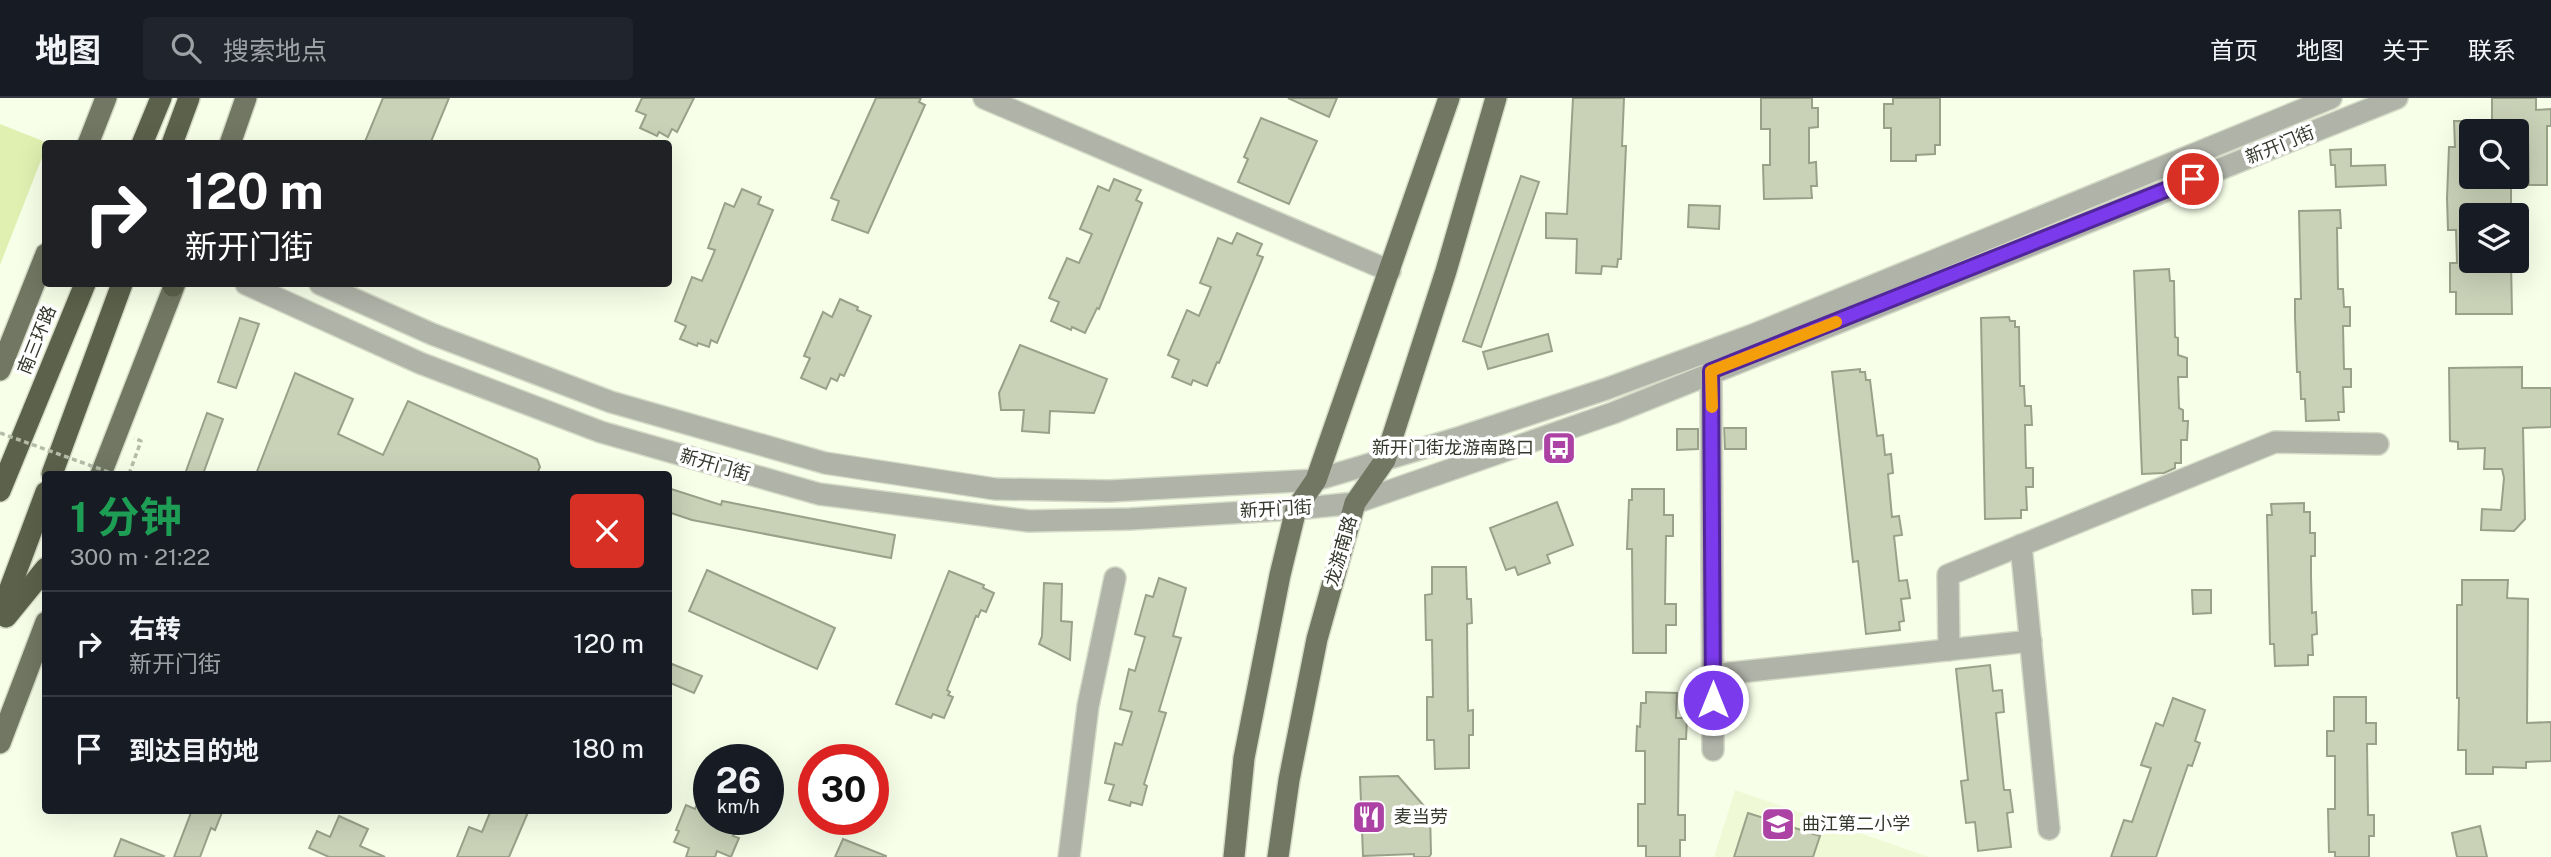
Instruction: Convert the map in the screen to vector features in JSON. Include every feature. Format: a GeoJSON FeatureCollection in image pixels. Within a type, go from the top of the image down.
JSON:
{"type":"FeatureCollection","features":[{"type":"Feature","properties":{"kind":"highway"},"geometry":{"type":"LineString","coordinates":[[173,140],[189,98]]}},
{"type":"Feature","properties":{"kind":"highway"},"geometry":{"type":"LineString","coordinates":[[132,140],[159,104]]}},
{"type":"Feature","properties":{"kind":"highway"},"geometry":{"type":"LineString","coordinates":[[144,140],[159,104]]}},
{"type":"Feature","properties":{"kind":"highway"},"geometry":{"type":"LineString","coordinates":[[179,140],[180,120]]}},
{"type":"Feature","properties":{"kind":"highway","name":"南三环路"},"geometry":{"type":"LineString","coordinates":[[0,491],[84,287]]}},
{"type":"Feature","properties":{"kind":"highway"},"geometry":{"type":"LineString","coordinates":[[53,471],[121,287]]}},
{"type":"Feature","properties":{"kind":"highway"},"geometry":{"type":"LineString","coordinates":[[0,615],[42,503]]}},
{"type":"Feature","properties":{"kind":"highway"},"geometry":{"type":"LineString","coordinates":[[0,624],[42,573]]}},
{"type":"Feature","properties":{"kind":"main road"},"geometry":{"type":"LineString","coordinates":[[90,140],[106,98]]}},
{"type":"Feature","properties":{"kind":"main road"},"geometry":{"type":"LineString","coordinates":[[231,140],[246,98]]}},
{"type":"Feature","properties":{"kind":"main road"},"geometry":{"type":"LineString","coordinates":[[1234,857],[1244,758],[1268,628],[1296,509],[1316,480],[1449,98]]}},
{"type":"Feature","properties":{"kind":"main road","name":"龙游南路"},"geometry":{"type":"LineString","coordinates":[[1278,857],[1289,780],[1317,639],[1355,503],[1385,460],[1446,271],[1496,98]]}},
{"type":"Feature","properties":{"kind":"main road"},"geometry":{"type":"LineString","coordinates":[[0,370],[42,264]]}},
{"type":"Feature","properties":{"kind":"main road"},"geometry":{"type":"LineString","coordinates":[[102,471],[173,287]]}},
{"type":"Feature","properties":{"kind":"main road"},"geometry":{"type":"LineString","coordinates":[[0,743],[42,633]]}},
{"type":"Feature","properties":{"kind":"street"},"geometry":{"type":"LineString","coordinates":[[984,98],[1390,271]]}},
{"type":"Feature","properties":{"kind":"street","name":"新开门街"},"geometry":{"type":"LineString","coordinates":[[327,287],[432,334],[611,402],[825,463],[995,489],[1110,491],[1316,480],[1606,389],[1755,334],[2331,98]]}},
{"type":"Feature","properties":{"kind":"street","name":"新开门街"},"geometry":{"type":"LineString","coordinates":[[253,287],[420,363],[601,432],[819,494],[1029,521],[1130,519],[1296,509],[1355,503],[1556,434],[2396,98]]}},
{"type":"Feature","properties":{"kind":"street"},"geometry":{"type":"LineString","coordinates":[[1711,371],[1713,750]]}},
{"type":"Feature","properties":{"kind":"street"},"geometry":{"type":"LineString","coordinates":[[1949,650],[1948,575],[2275,442],[2378,444]]}},
{"type":"Feature","properties":{"kind":"street"},"geometry":{"type":"LineString","coordinates":[[2021,545],[2049,829]]}},
{"type":"Feature","properties":{"kind":"street"},"geometry":{"type":"LineString","coordinates":[[1069,857],[1088,706],[1115,578]]}},
{"type":"Feature","properties":{"kind":"street"},"geometry":{"type":"LineString","coordinates":[[1712,675],[2031,641]]}},
{"type":"Feature","properties":{"kind":"path"},"geometry":{"type":"LineString","coordinates":[[0,433],[106,471]]}},
{"type":"Feature","properties":{"kind":"path"},"geometry":{"type":"LineString","coordinates":[[130,471],[141,441]]}},
{"type":"Feature","properties":{"kind":"shaded area","name":"曲江第二小学"},"geometry":{"type":"Polygon","coordinates":[[[1735,790],[1929,857],[1714,857],[1735,790]]]}},
{"type":"Feature","properties":{"kind":"green space"},"geometry":{"type":"Polygon","coordinates":[[[0,124],[42,141],[42,158],[0,265],[0,124]]]}},
{"type":"Feature","properties":{"kind":"building"},"geometry":{"type":"Polygon","coordinates":[[[383,98],[449,98],[432,140],[366,140],[383,98]]]}},
{"type":"Feature","properties":{"kind":"building"},"geometry":{"type":"Polygon","coordinates":[[[642,98],[694,98],[677,132],[672,129],[668,137],[659,132],[657,136],[640,128],[646,115],[636,111],[642,98]]]}},
{"type":"Feature","properties":{"kind":"building"},"geometry":{"type":"Polygon","coordinates":[[[876,98],[921,98],[919,102],[925,105],[868,233],[832,220],[839,201],[831,198],[876,98]]]}},
{"type":"Feature","properties":{"kind":"building"},"geometry":{"type":"Polygon","coordinates":[[[1288,98],[1337,98],[1329,117],[1288,98]]]}},
{"type":"Feature","properties":{"kind":"building"},"geometry":{"type":"Polygon","coordinates":[[[1573,98],[1624,98],[1622,146],[1626,146],[1621,259],[1618,259],[1617,267],[1602,266],[1601,274],[1576,273],[1577,239],[1546,238],[1546,213],[1567,214],[1573,98]]]}},
{"type":"Feature","properties":{"kind":"building"},"geometry":{"type":"Polygon","coordinates":[[[1761,98],[1812,98],[1812,108],[1818,108],[1818,127],[1809,128],[1809,163],[1816,162],[1817,186],[1811,186],[1812,198],[1764,199],[1763,165],[1770,165],[1770,129],[1761,129],[1761,98]]]}},
{"type":"Feature","properties":{"kind":"building"},"geometry":{"type":"Polygon","coordinates":[[[1893,98],[1940,98],[1940,145],[1935,145],[1935,154],[1916,155],[1916,161],[1891,161],[1891,128],[1884,128],[1884,104],[1893,104],[1893,98]]]}},
{"type":"Feature","properties":{"kind":"building"},"geometry":{"type":"Polygon","coordinates":[[[2492,98],[2536,98],[2536,110],[2551,109],[2551,126],[2547,126],[2547,185],[2529,185],[2529,119],[2492,119],[2492,98]]]}},
{"type":"Feature","properties":{"kind":"building"},"geometry":{"type":"Polygon","coordinates":[[[1261,118],[1317,141],[1289,204],[1238,182],[1248,159],[1244,157],[1261,118]]]}},
{"type":"Feature","properties":{"kind":"building"},"geometry":{"type":"Polygon","coordinates":[[[2454,121],[2459,121],[2459,189],[2511,189],[2511,203],[2459,203],[2459,273],[2511,273],[2512,314],[2456,314],[2456,292],[2450,292],[2450,263],[2457,263],[2456,230],[2448,230],[2447,198],[2449,147],[2455,147],[2454,121]]]}},
{"type":"Feature","properties":{"kind":"building"},"geometry":{"type":"Polygon","coordinates":[[[2351,149],[2351,166],[2385,165],[2386,185],[2336,187],[2335,165],[2331,165],[2330,150],[2351,149]]]}},
{"type":"Feature","properties":{"kind":"building"},"geometry":{"type":"Polygon","coordinates":[[[1521,176],[1539,182],[1481,347],[1463,341],[1521,176]]]}},
{"type":"Feature","properties":{"kind":"building"},"geometry":{"type":"Polygon","coordinates":[[[1114,179],[1141,190],[1136,200],[1142,203],[1099,309],[1097,308],[1085,333],[1072,327],[1071,330],[1051,321],[1059,302],[1049,298],[1067,258],[1079,263],[1092,234],[1080,229],[1098,186],[1109,191],[1114,179]]]}},
{"type":"Feature","properties":{"kind":"building"},"geometry":{"type":"Polygon","coordinates":[[[742,189],[761,197],[758,204],[773,210],[717,343],[711,340],[709,347],[698,343],[697,346],[680,339],[686,326],[675,321],[692,277],[702,281],[715,250],[708,248],[725,203],[734,207],[742,189]]]}},
{"type":"Feature","properties":{"kind":"building"},"geometry":{"type":"Polygon","coordinates":[[[1689,205],[1720,206],[1719,229],[1688,227],[1689,205]]]}},
{"type":"Feature","properties":{"kind":"building"},"geometry":{"type":"Polygon","coordinates":[[[2340,210],[2341,228],[2337,228],[2338,289],[2343,289],[2344,307],[2350,307],[2350,326],[2343,326],[2344,369],[2351,369],[2351,387],[2343,387],[2344,412],[2338,412],[2339,420],[2306,421],[2305,399],[2301,399],[2300,372],[2297,372],[2295,317],[2295,299],[2301,299],[2299,211],[2340,210]]]}},
{"type":"Feature","properties":{"kind":"building"},"geometry":{"type":"Polygon","coordinates":[[[1237,233],[1262,244],[1257,255],[1263,257],[1207,386],[1193,380],[1191,385],[1172,377],[1179,360],[1168,355],[1187,310],[1199,316],[1211,287],[1200,283],[1218,238],[1232,244],[1237,233]]]}},
{"type":"Feature","properties":{"kind":"building"},"geometry":{"type":"Polygon","coordinates":[[[2169,269],[2170,281],[2174,281],[2178,355],[2187,358],[2187,377],[2178,377],[2179,408],[2183,410],[2183,421],[2188,421],[2187,440],[2181,440],[2181,463],[2175,463],[2175,468],[2164,473],[2142,474],[2134,271],[2169,269]]]}},
{"type":"Feature","properties":{"kind":"building"},"geometry":{"type":"Polygon","coordinates":[[[840,299],[871,316],[844,376],[840,374],[837,381],[831,378],[826,389],[801,378],[810,358],[804,356],[823,312],[832,317],[840,299]]]}},
{"type":"Feature","properties":{"kind":"building"},"geometry":{"type":"Polygon","coordinates":[[[2009,317],[2010,321],[2015,321],[2015,327],[2019,327],[2020,386],[2024,386],[2025,406],[2031,406],[2032,425],[2025,425],[2026,468],[2033,468],[2033,487],[2026,487],[2027,510],[2021,510],[2021,518],[1985,519],[1981,318],[2009,317]]]}},
{"type":"Feature","properties":{"kind":"building"},"geometry":{"type":"Polygon","coordinates":[[[240,318],[259,324],[236,388],[218,382],[240,318]]]}},
{"type":"Feature","properties":{"kind":"building"},"geometry":{"type":"Polygon","coordinates":[[[1548,334],[1552,351],[1488,369],[1483,352],[1548,334]]]}},
{"type":"Feature","properties":{"kind":"building"},"geometry":{"type":"Polygon","coordinates":[[[1020,345],[1107,379],[1094,413],[1050,411],[1049,433],[1022,431],[1024,410],[1001,410],[999,393],[1020,345]]]}},
{"type":"Feature","properties":{"kind":"building"},"geometry":{"type":"Polygon","coordinates":[[[2522,367],[2522,388],[2551,388],[2551,427],[2523,428],[2525,519],[2514,531],[2481,530],[2482,509],[2501,510],[2504,478],[2502,469],[2484,469],[2485,448],[2458,449],[2458,442],[2450,441],[2449,368],[2522,367]]]}},
{"type":"Feature","properties":{"kind":"building"},"geometry":{"type":"Polygon","coordinates":[[[1860,369],[1860,372],[1865,372],[1866,380],[1870,380],[1877,436],[1883,435],[1885,455],[1891,454],[1893,473],[1888,474],[1892,517],[1899,516],[1902,535],[1894,536],[1899,581],[1907,580],[1910,598],[1901,599],[1904,621],[1899,622],[1900,630],[1866,634],[1858,561],[1853,562],[1832,372],[1860,369]]]}},
{"type":"Feature","properties":{"kind":"building"},"geometry":{"type":"Polygon","coordinates":[[[295,373],[353,399],[338,434],[383,455],[408,401],[537,459],[540,467],[538,471],[257,471],[295,373]]]}},
{"type":"Feature","properties":{"kind":"building"},"geometry":{"type":"Polygon","coordinates":[[[207,413],[223,419],[204,471],[186,471],[207,413]]]}},
{"type":"Feature","properties":{"kind":"building"},"geometry":{"type":"Polygon","coordinates":[[[1724,428],[1746,428],[1746,449],[1725,449],[1724,428]]]}},
{"type":"Feature","properties":{"kind":"building"},"geometry":{"type":"Polygon","coordinates":[[[1677,429],[1698,429],[1698,449],[1677,450],[1677,429]]]}},
{"type":"Feature","properties":{"kind":"building"},"geometry":{"type":"Polygon","coordinates":[[[672,489],[721,505],[722,501],[895,535],[891,558],[692,520],[672,513],[672,489]]]}},
{"type":"Feature","properties":{"kind":"building"},"geometry":{"type":"Polygon","coordinates":[[[1632,489],[1664,489],[1664,515],[1673,515],[1673,536],[1666,536],[1665,604],[1676,604],[1676,625],[1666,625],[1666,653],[1633,653],[1632,549],[1627,549],[1632,489]]]}},
{"type":"Feature","properties":{"kind":"building"},"geometry":{"type":"Polygon","coordinates":[[[1557,502],[1573,545],[1547,555],[1550,563],[1518,575],[1515,567],[1506,570],[1490,528],[1557,502]]]}},
{"type":"Feature","properties":{"kind":"building"},"geometry":{"type":"Polygon","coordinates":[[[2304,503],[2304,512],[2310,512],[2310,533],[2315,533],[2315,556],[2311,556],[2311,576],[2312,613],[2316,612],[2317,634],[2312,635],[2313,655],[2308,655],[2308,665],[2275,666],[2274,644],[2270,644],[2267,515],[2272,515],[2271,504],[2304,503]]]}},
{"type":"Feature","properties":{"kind":"building"},"geometry":{"type":"Polygon","coordinates":[[[1432,567],[1466,567],[1467,599],[1471,599],[1472,623],[1467,624],[1468,711],[1473,710],[1473,735],[1469,735],[1469,768],[1435,769],[1434,740],[1427,740],[1427,697],[1433,697],[1432,640],[1426,640],[1425,595],[1432,594],[1432,567]]]}},
{"type":"Feature","properties":{"kind":"building"},"geometry":{"type":"Polygon","coordinates":[[[707,570],[835,628],[817,669],[689,611],[707,570]]]}},
{"type":"Feature","properties":{"kind":"building"},"geometry":{"type":"Polygon","coordinates":[[[949,571],[984,585],[983,588],[994,593],[986,612],[981,610],[978,617],[976,616],[947,690],[950,692],[948,695],[953,697],[944,718],[933,714],[931,718],[896,704],[949,571]]]}},
{"type":"Feature","properties":{"kind":"building"},"geometry":{"type":"Polygon","coordinates":[[[1159,578],[1186,588],[1173,636],[1181,638],[1159,711],[1166,713],[1144,784],[1147,786],[1142,805],[1131,802],[1130,806],[1109,800],[1114,785],[1105,783],[1115,743],[1122,745],[1132,712],[1120,709],[1129,669],[1135,671],[1145,637],[1135,634],[1146,595],[1153,597],[1159,578]]]}},
{"type":"Feature","properties":{"kind":"building"},"geometry":{"type":"Polygon","coordinates":[[[2462,580],[2508,580],[2507,598],[2528,599],[2527,723],[2551,722],[2551,761],[2526,762],[2526,768],[2493,767],[2493,774],[2466,774],[2466,750],[2458,750],[2457,605],[2462,605],[2462,580]]]}},
{"type":"Feature","properties":{"kind":"building"},"geometry":{"type":"Polygon","coordinates":[[[1044,583],[1062,584],[1061,621],[1072,622],[1070,660],[1039,644],[1042,636],[1044,583]]]}},
{"type":"Feature","properties":{"kind":"building"},"geometry":{"type":"Polygon","coordinates":[[[2192,590],[2211,590],[2211,613],[2193,614],[2192,590]]]}},
{"type":"Feature","properties":{"kind":"building"},"geometry":{"type":"Polygon","coordinates":[[[672,664],[702,676],[694,693],[672,684],[672,664]]]}},
{"type":"Feature","properties":{"kind":"building"},"geometry":{"type":"Polygon","coordinates":[[[1990,665],[1993,691],[2002,690],[2004,712],[1996,713],[2004,790],[2010,790],[2013,812],[2007,813],[2011,847],[1978,851],[1975,822],[1966,823],[1961,781],[1968,780],[1956,669],[1990,665]]]}},
{"type":"Feature","properties":{"kind":"building"},"geometry":{"type":"Polygon","coordinates":[[[1646,692],[1677,693],[1676,718],[1687,718],[1686,739],[1679,739],[1678,815],[1685,815],[1685,840],[1680,840],[1680,857],[1646,857],[1646,846],[1638,846],[1638,804],[1645,804],[1645,751],[1636,751],[1637,726],[1640,727],[1641,703],[1646,703],[1646,692]]]}},
{"type":"Feature","properties":{"kind":"building"},"geometry":{"type":"Polygon","coordinates":[[[2334,697],[2366,697],[2366,723],[2376,723],[2376,744],[2367,744],[2368,815],[2374,815],[2374,836],[2369,836],[2369,857],[2335,857],[2335,852],[2329,852],[2328,809],[2335,809],[2335,756],[2327,756],[2327,731],[2334,731],[2334,697]]]}},
{"type":"Feature","properties":{"kind":"building"},"geometry":{"type":"Polygon","coordinates":[[[2173,698],[2205,710],[2195,741],[2200,743],[2192,766],[2188,765],[2156,857],[2111,857],[2124,820],[2132,822],[2151,768],[2141,765],[2156,723],[2163,726],[2173,698]]]}},
{"type":"Feature","properties":{"kind":"building"},"geometry":{"type":"Polygon","coordinates":[[[1398,776],[1430,813],[1431,854],[1429,857],[1414,857],[1414,854],[1363,856],[1360,777],[1398,776]]]}},
{"type":"Feature","properties":{"kind":"building"},"geometry":{"type":"Polygon","coordinates":[[[686,805],[693,808],[693,835],[733,835],[739,838],[731,857],[717,851],[715,857],[686,857],[689,848],[674,842],[686,805]]]}},
{"type":"Feature","properties":{"kind":"building"},"geometry":{"type":"Polygon","coordinates":[[[1748,813],[1820,836],[1813,857],[1734,857],[1748,813]]]}},
{"type":"Feature","properties":{"kind":"building"},"geometry":{"type":"Polygon","coordinates":[[[190,814],[221,814],[215,830],[211,828],[200,857],[174,857],[190,814]]]}},
{"type":"Feature","properties":{"kind":"building"},"geometry":{"type":"Polygon","coordinates":[[[489,814],[527,814],[509,857],[457,857],[469,827],[482,832],[489,814]]]}},
{"type":"Feature","properties":{"kind":"building"},"geometry":{"type":"Polygon","coordinates":[[[339,816],[368,829],[360,846],[385,857],[329,857],[309,848],[317,831],[330,837],[339,816]]]}},
{"type":"Feature","properties":{"kind":"building"},"geometry":{"type":"Polygon","coordinates":[[[2480,826],[2487,857],[2457,857],[2452,833],[2480,826]]]}},
{"type":"Feature","properties":{"kind":"building"},"geometry":{"type":"Polygon","coordinates":[[[121,839],[164,856],[114,857],[121,839]]]}},
{"type":"Feature","properties":{"kind":"building"},"geometry":{"type":"Polygon","coordinates":[[[843,839],[886,856],[886,857],[835,857],[843,839]]]}},
{"type":"Feature","properties":{"kind":"slow traffic"},"geometry":{"type":"LineString","coordinates":[[1712,407],[1711,371],[1836,322]]}},
{"type":"Feature","properties":{"kind":"place","name":"新开门街龙游南路口"},"geometry":{"type":"Point","coordinates":[1559,448]}},
{"type":"Feature","properties":{"kind":"place","name":"麦当劳"},"geometry":{"type":"Point","coordinates":[1369,817]}},
{"type":"Feature","properties":{"kind":"place","name":"曲江第二小学"},"geometry":{"type":"Point","coordinates":[1778,824]}},
{"type":"Feature","properties":{"kind":"route"},"geometry":{"type":"LineString","coordinates":[[1713,700],[1711,371],[2193,179]]}}]}
